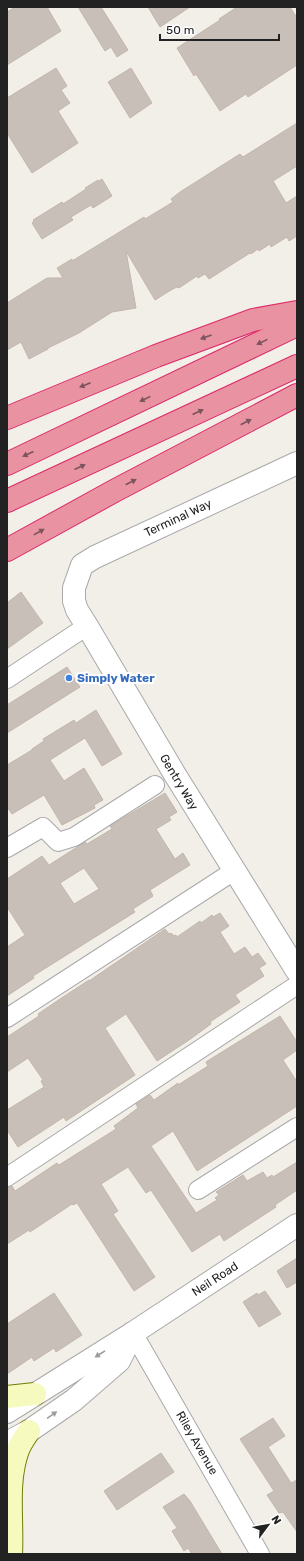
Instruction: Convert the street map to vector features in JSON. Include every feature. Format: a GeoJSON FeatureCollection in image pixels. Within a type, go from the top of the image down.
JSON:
{"type":"FeatureCollection","features":[{"type":"Feature","properties":{"kind":"highway"},"geometry":{"type":"LineString","coordinates":[[7,418],[156,356],[253,320],[297,312]]}},
{"type":"Feature","properties":{"kind":"highway"},"geometry":{"type":"LineString","coordinates":[[7,464],[297,325]]}},
{"type":"Feature","properties":{"kind":"highway"},"geometry":{"type":"LineString","coordinates":[[7,501],[297,366]]}},
{"type":"Feature","properties":{"kind":"highway"},"geometry":{"type":"LineString","coordinates":[[7,550],[116,490],[297,395]]}},
{"type":"Feature","properties":{"kind":"main road"},"geometry":{"type":"LineString","coordinates":[[7,1397],[35,1394]]}},
{"type":"Feature","properties":{"kind":"main road"},"geometry":{"type":"LineString","coordinates":[[12,1554],[10,1506],[13,1472],[18,1449],[28,1431]]}},
{"type":"Feature","properties":{"kind":"street","name":"Terminal Way"},"geometry":{"type":"LineString","coordinates":[[74,588],[82,565],[95,557],[297,463]]}},
{"type":"Feature","properties":{"kind":"street","name":"Gentry Way"},"geometry":{"type":"LineString","coordinates":[[74,588],[74,600],[77,610],[174,773],[297,971]]}},
{"type":"Feature","properties":{"kind":"street"},"geometry":{"type":"LineString","coordinates":[[7,679],[87,626]]}},
{"type":"Feature","properties":{"kind":"street"},"geometry":{"type":"LineString","coordinates":[[7,848],[43,827],[58,842],[74,837],[155,785]]}},
{"type":"Feature","properties":{"kind":"street"},"geometry":{"type":"LineString","coordinates":[[7,1018],[234,871]]}},
{"type":"Feature","properties":{"kind":"street"},"geometry":{"type":"LineString","coordinates":[[7,1177],[297,985]]}},
{"type":"Feature","properties":{"kind":"street"},"geometry":{"type":"LineString","coordinates":[[198,1190],[297,1127]]}},
{"type":"Feature","properties":{"kind":"street","name":"Neil Road"},"geometry":{"type":"LineString","coordinates":[[7,1412],[133,1333],[297,1225]]}},
{"type":"Feature","properties":{"kind":"street"},"geometry":{"type":"LineString","coordinates":[[7,1443],[28,1431],[74,1400],[119,1361],[133,1333]]}},
{"type":"Feature","properties":{"kind":"street","name":"Riley Avenue"},"geometry":{"type":"LineString","coordinates":[[133,1333],[260,1554]]}},
{"type":"Feature","properties":{"kind":"building"},"geometry":{"type":"Polygon","coordinates":[[[15,7],[47,7],[61,31],[7,65],[7,12],[15,7]]]}},
{"type":"Feature","properties":{"kind":"building"},"geometry":{"type":"Polygon","coordinates":[[[78,7],[101,7],[128,50],[117,57],[111,47],[105,51],[78,7]]]}},
{"type":"Feature","properties":{"kind":"building"},"geometry":{"type":"Polygon","coordinates":[[[148,7],[190,7],[160,27],[148,7]]]}},
{"type":"Feature","properties":{"kind":"building"},"geometry":{"type":"Polygon","coordinates":[[[237,7],[290,7],[297,18],[297,65],[248,97],[246,94],[220,111],[196,74],[194,76],[177,48],[237,7]]]}},
{"type":"Feature","properties":{"kind":"building"},"geometry":{"type":"Polygon","coordinates":[[[56,68],[67,86],[61,90],[70,103],[58,111],[78,143],[32,173],[7,133],[7,98],[56,68]]]}},
{"type":"Feature","properties":{"kind":"building"},"geometry":{"type":"Polygon","coordinates":[[[131,68],[152,103],[130,118],[108,82],[131,68]]]}},
{"type":"Feature","properties":{"kind":"building"},"geometry":{"type":"Polygon","coordinates":[[[297,123],[297,166],[273,181],[286,203],[297,196],[297,236],[289,241],[287,237],[271,247],[270,244],[259,251],[258,249],[209,279],[205,274],[198,278],[197,276],[179,288],[177,287],[171,290],[155,300],[126,251],[136,308],[112,312],[79,333],[29,359],[21,342],[7,350],[7,303],[47,278],[63,278],[57,268],[72,259],[72,261],[144,217],[145,219],[173,202],[171,199],[180,192],[240,154],[243,157],[297,123]]]}},
{"type":"Feature","properties":{"kind":"building"},"geometry":{"type":"Polygon","coordinates":[[[102,179],[112,196],[93,208],[91,205],[71,217],[73,220],[42,239],[32,223],[34,221],[33,220],[62,202],[63,204],[86,189],[85,188],[102,179]]]}},
{"type":"Feature","properties":{"kind":"building"},"geometry":{"type":"Polygon","coordinates":[[[21,592],[43,623],[7,649],[7,603],[21,592]]]}},
{"type":"Feature","properties":{"kind":"building"},"geometry":{"type":"Polygon","coordinates":[[[67,667],[80,687],[7,733],[7,705],[67,667]]]}},
{"type":"Feature","properties":{"kind":"building"},"geometry":{"type":"Polygon","coordinates":[[[96,710],[122,754],[102,766],[85,738],[50,760],[64,781],[84,768],[103,800],[94,805],[95,808],[62,825],[44,795],[12,814],[7,807],[7,765],[32,750],[44,741],[43,739],[74,720],[76,723],[96,710]]]}},
{"type":"Feature","properties":{"kind":"building"},"geometry":{"type":"Polygon","coordinates":[[[165,793],[177,812],[169,817],[171,820],[156,829],[175,859],[183,853],[190,865],[150,890],[153,896],[133,909],[135,912],[33,976],[34,978],[7,996],[7,947],[25,935],[7,907],[7,879],[42,856],[49,865],[85,842],[87,844],[112,829],[110,826],[165,793]],[[84,868],[60,883],[74,904],[99,889],[84,868]]]}},
{"type":"Feature","properties":{"kind":"building"},"geometry":{"type":"Polygon","coordinates":[[[220,913],[229,926],[220,932],[234,954],[245,947],[252,957],[258,953],[266,964],[259,968],[264,976],[235,995],[240,1002],[210,1022],[211,1024],[189,1040],[157,1061],[126,1014],[105,1028],[135,1075],[66,1121],[64,1117],[18,1147],[7,1130],[7,1110],[44,1087],[41,1081],[43,1080],[28,1058],[7,1072],[7,1037],[39,1016],[38,1014],[57,1001],[165,929],[169,934],[171,933],[177,937],[200,921],[201,923],[212,915],[213,917],[220,913]]]}},
{"type":"Feature","properties":{"kind":"building"},"geometry":{"type":"Polygon","coordinates":[[[280,1016],[297,1042],[297,1050],[283,1060],[297,1082],[297,1106],[197,1171],[173,1131],[151,1146],[196,1213],[217,1200],[215,1198],[219,1195],[216,1192],[243,1175],[247,1181],[263,1172],[267,1178],[272,1175],[273,1177],[297,1162],[297,1190],[275,1205],[276,1207],[224,1241],[220,1234],[192,1252],[151,1190],[146,1193],[128,1167],[101,1184],[118,1211],[113,1214],[155,1277],[134,1291],[77,1203],[72,1204],[30,1232],[29,1230],[7,1244],[7,1187],[12,1186],[15,1191],[57,1163],[59,1165],[116,1129],[114,1126],[138,1108],[136,1104],[150,1095],[154,1100],[178,1083],[178,1085],[208,1066],[206,1062],[209,1060],[280,1016]]]}},
{"type":"Feature","properties":{"kind":"building"},"geometry":{"type":"Polygon","coordinates":[[[297,1258],[297,1282],[287,1288],[277,1271],[297,1258]]]}},
{"type":"Feature","properties":{"kind":"building"},"geometry":{"type":"Polygon","coordinates":[[[265,1291],[281,1314],[259,1327],[243,1302],[257,1293],[258,1295],[265,1291]]]}},
{"type":"Feature","properties":{"kind":"building"},"geometry":{"type":"Polygon","coordinates":[[[54,1293],[82,1335],[56,1352],[54,1348],[34,1361],[32,1357],[7,1374],[7,1324],[54,1293]]]}},
{"type":"Feature","properties":{"kind":"building"},"geometry":{"type":"Polygon","coordinates":[[[273,1418],[285,1436],[268,1447],[291,1483],[297,1480],[297,1532],[283,1512],[279,1513],[267,1495],[274,1491],[240,1439],[273,1418]]]}},
{"type":"Feature","properties":{"kind":"building"},"geometry":{"type":"Polygon","coordinates":[[[161,1453],[174,1472],[117,1510],[104,1491],[161,1453]]]}},
{"type":"Feature","properties":{"kind":"building"},"geometry":{"type":"Polygon","coordinates":[[[184,1494],[190,1501],[222,1554],[192,1554],[188,1548],[184,1551],[172,1531],[177,1528],[163,1507],[184,1494]]]}},
{"type":"Feature","properties":{"kind":"place","name":"Simply Water"},"geometry":{"type":"Point","coordinates":[69,678]}}]}
